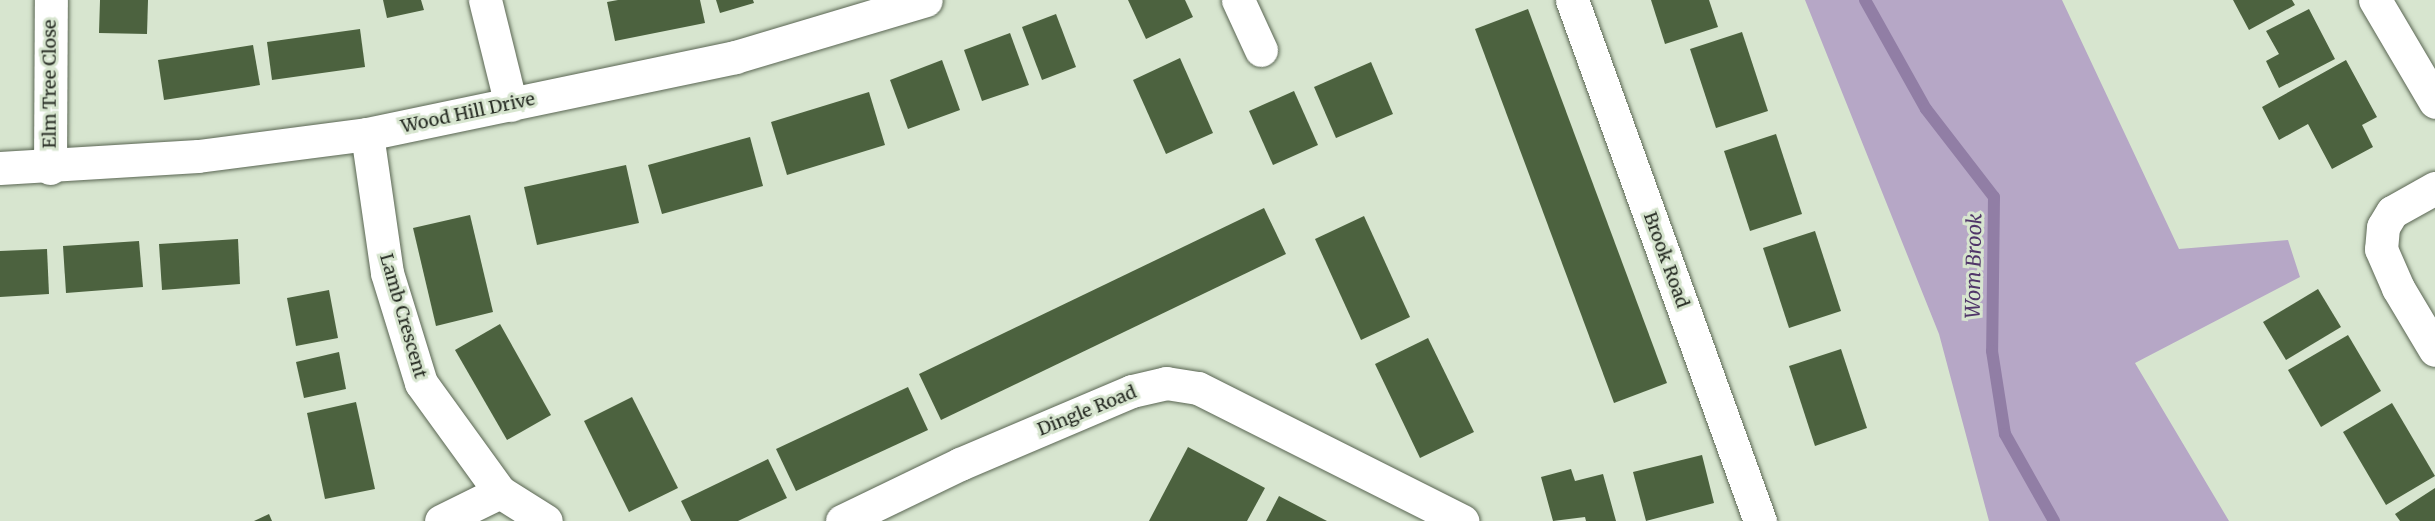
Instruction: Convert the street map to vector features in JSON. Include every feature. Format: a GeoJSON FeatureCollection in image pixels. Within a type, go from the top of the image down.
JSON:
{"type":"FeatureCollection","features":[{"type":"Feature","properties":{"kind":"street","name":"Elm Tree Close"},"geometry":{"type":"LineString","coordinates":[[50,168],[51,0]]}},
{"type":"Feature","properties":{"kind":"street"},"geometry":{"type":"LineString","coordinates":[[485,0],[511,105]]}},
{"type":"Feature","properties":{"kind":"street","name":"Wood Hill Drive"},"geometry":{"type":"LineString","coordinates":[[0,168],[50,168],[198,156],[367,134],[735,57],[926,0]]}},
{"type":"Feature","properties":{"kind":"street"},"geometry":{"type":"LineString","coordinates":[[1238,0],[1261,50]]}},
{"type":"Feature","properties":{"kind":"street","name":"Brook Road"},"geometry":{"type":"LineString","coordinates":[[1572,0],[1760,521]]}},
{"type":"Feature","properties":{"kind":"street"},"geometry":{"type":"LineString","coordinates":[[2375,0],[2435,102]]}},
{"type":"Feature","properties":{"kind":"street","name":"Lamb Crescent"},"geometry":{"type":"LineString","coordinates":[[367,134],[387,273],[421,383],[500,492],[546,521]]}},
{"type":"Feature","properties":{"kind":"street"},"geometry":{"type":"LineString","coordinates":[[2435,188],[2392,212],[2383,227],[2381,249],[2398,288],[2435,350]]}},
{"type":"Feature","properties":{"kind":"street","name":"Dingle Road"},"geometry":{"type":"LineString","coordinates":[[842,521],[960,464],[1132,391],[1166,383],[1198,388],[1462,521]]}},
{"type":"Feature","properties":{"kind":"street"},"geometry":{"type":"LineString","coordinates":[[441,521],[500,492]]}},
{"type":"Feature","properties":{"kind":"shaded area"},"geometry":{"type":"Polygon","coordinates":[[[1805,0],[2062,0],[2179,249],[2288,240],[2300,277],[2135,363],[2229,521],[1989,521],[1939,334],[1805,0]]]}},
{"type":"Feature","properties":{"kind":"building"},"geometry":{"type":"Polygon","coordinates":[[[100,0],[148,0],[147,34],[99,33],[100,0]]]}},
{"type":"Feature","properties":{"kind":"building"},"geometry":{"type":"Polygon","coordinates":[[[383,0],[421,0],[424,10],[387,18],[383,0]]]}},
{"type":"Feature","properties":{"kind":"building"},"geometry":{"type":"Polygon","coordinates":[[[700,0],[705,23],[615,41],[607,2],[700,0]]]}},
{"type":"Feature","properties":{"kind":"building"},"geometry":{"type":"Polygon","coordinates":[[[716,0],[753,0],[754,3],[720,13],[716,0]]]}},
{"type":"Feature","properties":{"kind":"building"},"geometry":{"type":"Polygon","coordinates":[[[1128,0],[1185,0],[1193,17],[1146,39],[1128,0]]]}},
{"type":"Feature","properties":{"kind":"building"},"geometry":{"type":"Polygon","coordinates":[[[1651,0],[1709,0],[1718,27],[1665,44],[1651,0]]]}},
{"type":"Feature","properties":{"kind":"building"},"geometry":{"type":"Polygon","coordinates":[[[2233,0],[2292,0],[2295,5],[2249,30],[2233,0]]]}},
{"type":"Feature","properties":{"kind":"building"},"geometry":{"type":"Polygon","coordinates":[[[1528,9],[1667,383],[1614,403],[1475,29],[1528,9]]]}},
{"type":"Feature","properties":{"kind":"building"},"geometry":{"type":"Polygon","coordinates":[[[2309,9],[2335,59],[2279,88],[2266,61],[2279,54],[2266,31],[2309,9]]]}},
{"type":"Feature","properties":{"kind":"building"},"geometry":{"type":"Polygon","coordinates":[[[1056,14],[1076,67],[1042,80],[1022,27],[1056,14]]]}},
{"type":"Feature","properties":{"kind":"building"},"geometry":{"type":"Polygon","coordinates":[[[360,29],[365,67],[272,80],[267,42],[360,29]]]}},
{"type":"Feature","properties":{"kind":"building"},"geometry":{"type":"Polygon","coordinates":[[[1742,32],[1768,111],[1716,128],[1690,49],[1742,32]]]}},
{"type":"Feature","properties":{"kind":"building"},"geometry":{"type":"Polygon","coordinates":[[[1010,33],[1029,85],[982,101],[964,50],[1010,33]]]}},
{"type":"Feature","properties":{"kind":"building"},"geometry":{"type":"Polygon","coordinates":[[[253,45],[260,85],[164,100],[158,60],[253,45]]]}},
{"type":"Feature","properties":{"kind":"building"},"geometry":{"type":"Polygon","coordinates":[[[1180,58],[1213,133],[1166,154],[1133,80],[1180,58]]]}},
{"type":"Feature","properties":{"kind":"building"},"geometry":{"type":"Polygon","coordinates":[[[942,60],[960,110],[908,129],[890,80],[942,60]]]}},
{"type":"Feature","properties":{"kind":"building"},"geometry":{"type":"Polygon","coordinates":[[[2346,60],[2377,117],[2362,125],[2373,147],[2332,169],[2308,124],[2279,140],[2262,107],[2346,60]]]}},
{"type":"Feature","properties":{"kind":"building"},"geometry":{"type":"Polygon","coordinates":[[[1371,62],[1393,114],[1336,138],[1314,87],[1371,62]]]}},
{"type":"Feature","properties":{"kind":"building"},"geometry":{"type":"Polygon","coordinates":[[[1294,91],[1318,145],[1273,165],[1249,111],[1294,91]]]}},
{"type":"Feature","properties":{"kind":"building"},"geometry":{"type":"Polygon","coordinates":[[[869,92],[885,145],[787,175],[771,122],[869,92]]]}},
{"type":"Feature","properties":{"kind":"building"},"geometry":{"type":"Polygon","coordinates":[[[1776,134],[1802,214],[1750,231],[1724,151],[1776,134]]]}},
{"type":"Feature","properties":{"kind":"building"},"geometry":{"type":"Polygon","coordinates":[[[750,137],[763,186],[662,214],[648,165],[750,137]]]}},
{"type":"Feature","properties":{"kind":"building"},"geometry":{"type":"Polygon","coordinates":[[[626,165],[639,223],[537,245],[524,187],[626,165]]]}},
{"type":"Feature","properties":{"kind":"building"},"geometry":{"type":"Polygon","coordinates":[[[1264,208],[1286,254],[941,420],[919,374],[1264,208]]]}},
{"type":"Feature","properties":{"kind":"building"},"geometry":{"type":"Polygon","coordinates":[[[470,215],[493,312],[436,326],[413,228],[470,215]]]}},
{"type":"Feature","properties":{"kind":"building"},"geometry":{"type":"Polygon","coordinates":[[[1364,216],[1410,317],[1361,340],[1315,239],[1364,216]]]}},
{"type":"Feature","properties":{"kind":"building"},"geometry":{"type":"Polygon","coordinates":[[[1815,231],[1841,311],[1789,328],[1763,248],[1815,231]]]}},
{"type":"Feature","properties":{"kind":"building"},"geometry":{"type":"Polygon","coordinates":[[[238,239],[240,284],[162,290],[159,244],[238,239]]]}},
{"type":"Feature","properties":{"kind":"building"},"geometry":{"type":"Polygon","coordinates":[[[139,241],[143,287],[66,293],[63,246],[139,241]]]}},
{"type":"Feature","properties":{"kind":"building"},"geometry":{"type":"Polygon","coordinates":[[[47,249],[49,294],[0,297],[0,251],[47,249]]]}},
{"type":"Feature","properties":{"kind":"building"},"geometry":{"type":"Polygon","coordinates":[[[2318,289],[2341,327],[2286,360],[2263,322],[2318,289]]]}},
{"type":"Feature","properties":{"kind":"building"},"geometry":{"type":"Polygon","coordinates":[[[329,290],[338,338],[296,346],[287,298],[329,290]]]}},
{"type":"Feature","properties":{"kind":"building"},"geometry":{"type":"Polygon","coordinates":[[[500,324],[551,415],[507,440],[455,350],[500,324]]]}},
{"type":"Feature","properties":{"kind":"building"},"geometry":{"type":"Polygon","coordinates":[[[2348,335],[2381,391],[2321,427],[2288,370],[2348,335]]]}},
{"type":"Feature","properties":{"kind":"building"},"geometry":{"type":"Polygon","coordinates":[[[1428,338],[1474,432],[1420,458],[1375,364],[1428,338]]]}},
{"type":"Feature","properties":{"kind":"building"},"geometry":{"type":"Polygon","coordinates":[[[1841,349],[1867,428],[1815,446],[1789,366],[1841,349]]]}},
{"type":"Feature","properties":{"kind":"building"},"geometry":{"type":"Polygon","coordinates":[[[339,352],[346,389],[304,398],[296,362],[339,352]]]}},
{"type":"Feature","properties":{"kind":"building"},"geometry":{"type":"Polygon","coordinates":[[[908,387],[928,430],[796,491],[776,449],[908,387]]]}},
{"type":"Feature","properties":{"kind":"building"},"geometry":{"type":"Polygon","coordinates":[[[632,397],[678,488],[629,512],[584,421],[632,397]]]}},
{"type":"Feature","properties":{"kind":"building"},"geometry":{"type":"Polygon","coordinates":[[[356,402],[375,489],[325,499],[307,413],[356,402]]]}},
{"type":"Feature","properties":{"kind":"building"},"geometry":{"type":"Polygon","coordinates":[[[2392,403],[2435,476],[2386,505],[2343,432],[2392,403]]]}},
{"type":"Feature","properties":{"kind":"building"},"geometry":{"type":"Polygon","coordinates":[[[1188,447],[1265,488],[1247,521],[1149,521],[1188,447]]]}},
{"type":"Feature","properties":{"kind":"building"},"geometry":{"type":"Polygon","coordinates":[[[1702,455],[1714,503],[1646,521],[1633,472],[1702,455]]]}},
{"type":"Feature","properties":{"kind":"building"},"geometry":{"type":"Polygon","coordinates":[[[768,459],[787,498],[738,521],[691,521],[681,501],[768,459]]]}},
{"type":"Feature","properties":{"kind":"building"},"geometry":{"type":"Polygon","coordinates":[[[1571,469],[1575,481],[1603,474],[1616,521],[1586,521],[1585,517],[1553,521],[1541,477],[1571,469]]]}},
{"type":"Feature","properties":{"kind":"building"},"geometry":{"type":"Polygon","coordinates":[[[2435,488],[2435,521],[2400,521],[2395,514],[2435,488]]]}},
{"type":"Feature","properties":{"kind":"building"},"geometry":{"type":"Polygon","coordinates":[[[1279,496],[1327,521],[1266,521],[1279,496]]]}},
{"type":"Feature","properties":{"kind":"building"},"geometry":{"type":"Polygon","coordinates":[[[269,514],[272,521],[254,521],[269,514]]]}},
{"type":"Feature","properties":{"kind":"waterway","name":"Wom Brook"},"geometry":{"type":"LineString","coordinates":[[1865,0],[1926,109],[1994,197],[1992,351],[2005,434],[2054,521]]}}]}
